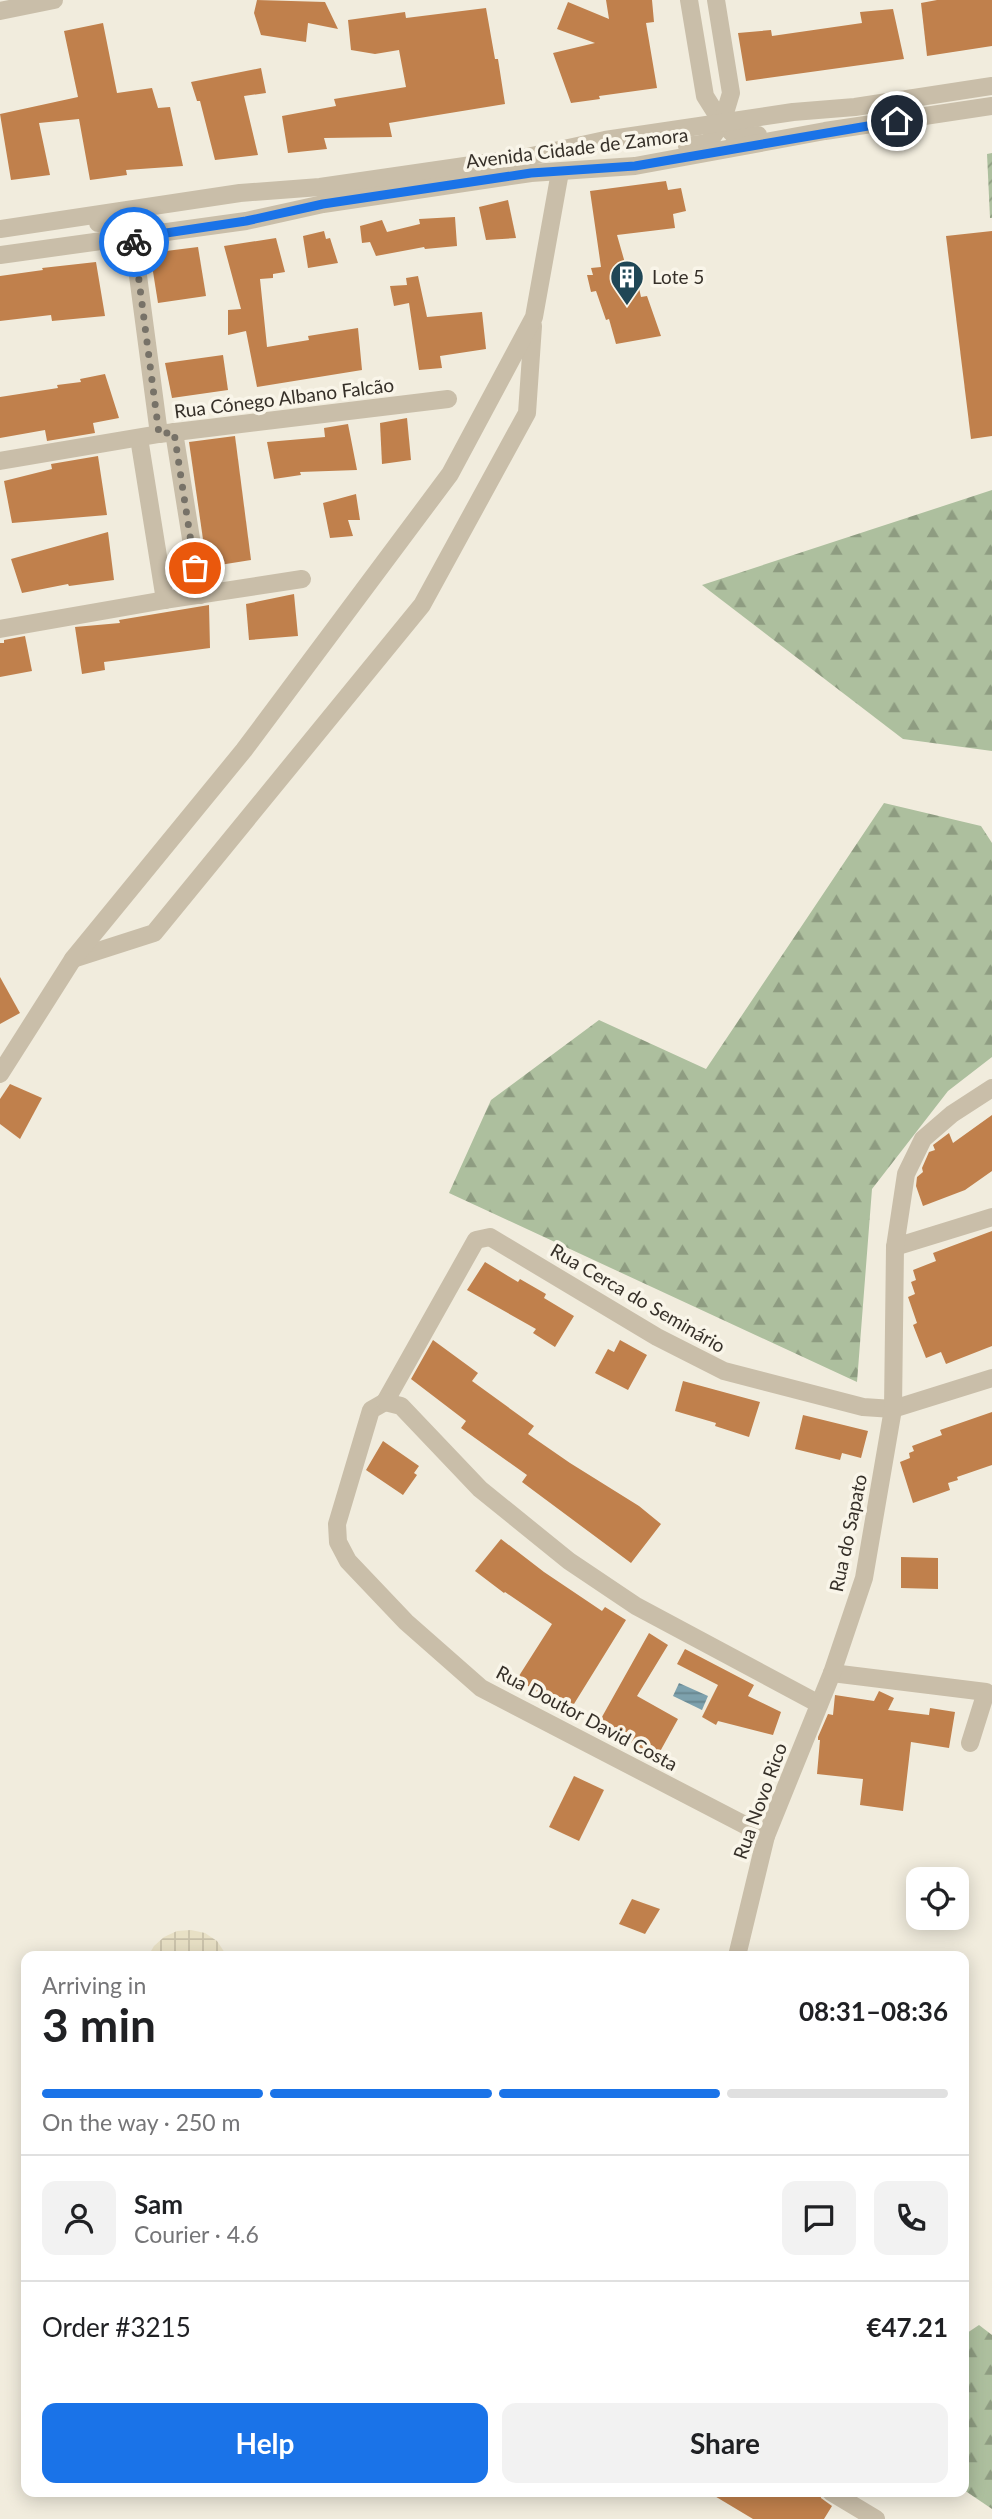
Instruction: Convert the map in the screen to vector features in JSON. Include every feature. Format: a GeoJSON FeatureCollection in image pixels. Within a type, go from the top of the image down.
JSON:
{"type":"FeatureCollection","features":[{"type":"Feature","properties":{"kind":"street"},"geometry":{"type":"LineString","coordinates":[[0,11],[54,0]]}},
{"type":"Feature","properties":{"kind":"street"},"geometry":{"type":"LineString","coordinates":[[689,0],[705,96],[722,123],[736,138],[789,131],[825,131]]}},
{"type":"Feature","properties":{"kind":"street"},"geometry":{"type":"LineString","coordinates":[[716,0],[734,108],[746,115],[761,117]]}},
{"type":"Feature","properties":{"kind":"street","name":"Avenida Cidade de Zamora"},"geometry":{"type":"LineString","coordinates":[[0,229],[216,196],[320,187],[499,161],[606,140],[992,86]]}},
{"type":"Feature","properties":{"kind":"street"},"geometry":{"type":"LineString","coordinates":[[635,166],[667,149],[708,143],[722,123],[730,93]]}},
{"type":"Feature","properties":{"kind":"street"},"geometry":{"type":"LineString","coordinates":[[689,128],[700,111],[705,96]]}},
{"type":"Feature","properties":{"kind":"street","name":"Avenida Cidade de Zamora"},"geometry":{"type":"LineString","coordinates":[[0,255],[246,221],[323,204],[531,173],[635,166],[825,131],[992,106]]}},
{"type":"Feature","properties":{"kind":"street"},"geometry":{"type":"LineString","coordinates":[[73,959],[154,933],[422,604],[527,413],[534,317],[560,172]]}},
{"type":"Feature","properties":{"kind":"street"},"geometry":{"type":"LineString","coordinates":[[133,238],[141,222],[150,214],[198,208],[216,196]]}},
{"type":"Feature","properties":{"kind":"street"},"geometry":{"type":"LineString","coordinates":[[43,222],[59,227],[118,221],[129,228],[133,238],[166,433],[200,595]]}},
{"type":"Feature","properties":{"kind":"street"},"geometry":{"type":"LineString","coordinates":[[0,1074],[73,959],[244,750],[450,474],[534,317]]}},
{"type":"Feature","properties":{"kind":"street","name":"Rua Cónego Albano Falcão"},"geometry":{"type":"LineString","coordinates":[[0,461],[166,433],[448,400]]}},
{"type":"Feature","properties":{"kind":"street"},"geometry":{"type":"LineString","coordinates":[[139,438],[165,600]]}},
{"type":"Feature","properties":{"kind":"street"},"geometry":{"type":"LineString","coordinates":[[0,629],[302,579]]}},
{"type":"Feature","properties":{"kind":"street","name":"Rua do Sapato"},"geometry":{"type":"LineString","coordinates":[[819,1704],[863,1578],[893,1409],[895,1247],[906,1174],[923,1139],[952,1114],[992,1087]]}},
{"type":"Feature","properties":{"kind":"street"},"geometry":{"type":"LineString","coordinates":[[895,1247],[992,1217]]}},
{"type":"Feature","properties":{"kind":"street","name":"Rua Doutor David Costa"},"geometry":{"type":"LineString","coordinates":[[490,1237],[476,1240],[385,1402],[371,1410],[337,1524],[338,1542],[348,1561],[406,1622],[481,1688],[766,1836]]}},
{"type":"Feature","properties":{"kind":"street","name":"Rua Cerca do Seminário"},"geometry":{"type":"LineString","coordinates":[[490,1237],[657,1336],[724,1371],[863,1407],[893,1409]]}},
{"type":"Feature","properties":{"kind":"street"},"geometry":{"type":"LineString","coordinates":[[893,1409],[992,1378]]}},
{"type":"Feature","properties":{"kind":"street"},"geometry":{"type":"LineString","coordinates":[[385,1402],[401,1406],[480,1489],[569,1562],[636,1606],[819,1704]]}},
{"type":"Feature","properties":{"kind":"street"},"geometry":{"type":"LineString","coordinates":[[832,1673],[986,1692],[970,1743]]}},
{"type":"Feature","properties":{"kind":"street","name":"Rua Novo Rico"},"geometry":{"type":"LineString","coordinates":[[738,1951],[766,1836],[819,1704]]}},
{"type":"Feature","properties":{"kind":"street"},"geometry":{"type":"LineString","coordinates":[[839,2497],[876,2519]]}},
{"type":"Feature","properties":{"kind":"green space"},"geometry":{"type":"Polygon","coordinates":[[[992,153],[992,218],[990,218],[987,154],[992,153]]]}},
{"type":"Feature","properties":{"kind":"green space"},"geometry":{"type":"Polygon","coordinates":[[[992,490],[992,751],[903,739],[702,585],[992,490]]]}},
{"type":"Feature","properties":{"kind":"green space"},"geometry":{"type":"Polygon","coordinates":[[[884,803],[981,826],[992,843],[992,1057],[948,1091],[872,1189],[857,1382],[449,1193],[491,1100],[599,1020],[706,1069],[884,803]]]}},
{"type":"Feature","properties":{"kind":"green space"},"geometry":{"type":"Polygon","coordinates":[[[979,2325],[992,2335],[992,2509],[969,2493],[969,2332],[979,2325]]]}},
{"type":"Feature","properties":{"kind":"shaded area"},"geometry":{"type":"Polygon","coordinates":[[[177,1931],[205,1933],[217,1941],[224,1951],[151,1951],[164,1937],[177,1931]]]}},
{"type":"Feature","properties":{"kind":"water"},"geometry":{"type":"Polygon","coordinates":[[[679,1683],[708,1696],[702,1710],[673,1696],[679,1683]]]}},
{"type":"Feature","properties":{"kind":"building"},"geometry":{"type":"Polygon","coordinates":[[[257,0],[325,2],[338,29],[308,23],[306,42],[261,35],[254,13],[257,0]]]}},
{"type":"Feature","properties":{"kind":"building"},"geometry":{"type":"Polygon","coordinates":[[[606,0],[652,0],[654,22],[646,23],[657,88],[571,103],[553,53],[595,43],[557,29],[568,2],[609,19],[606,0]]]}},
{"type":"Feature","properties":{"kind":"building"},"geometry":{"type":"Polygon","coordinates":[[[937,0],[992,0],[992,46],[927,56],[921,3],[937,0]]]}},
{"type":"Feature","properties":{"kind":"building"},"geometry":{"type":"Polygon","coordinates":[[[486,8],[505,104],[389,123],[392,137],[324,138],[327,149],[288,153],[282,116],[336,106],[334,99],[406,87],[399,50],[375,54],[351,50],[348,20],[405,12],[406,18],[486,8]]]}},
{"type":"Feature","properties":{"kind":"building"},"geometry":{"type":"Polygon","coordinates":[[[893,9],[904,59],[746,81],[738,33],[771,30],[772,36],[862,23],[860,12],[893,9]]]}},
{"type":"Feature","properties":{"kind":"building"},"geometry":{"type":"Polygon","coordinates":[[[103,23],[117,93],[152,88],[158,108],[170,107],[183,166],[126,170],[127,175],[90,180],[79,119],[39,123],[50,175],[11,180],[0,114],[78,97],[64,31],[103,23]]]}},
{"type":"Feature","properties":{"kind":"building"},"geometry":{"type":"Polygon","coordinates":[[[261,68],[266,93],[244,96],[258,155],[215,160],[200,101],[197,101],[191,82],[261,68]]]}},
{"type":"Feature","properties":{"kind":"building"},"geometry":{"type":"Polygon","coordinates":[[[666,181],[668,190],[681,188],[686,211],[673,214],[675,228],[617,235],[627,270],[635,270],[641,297],[647,296],[661,336],[616,344],[609,319],[606,320],[596,291],[591,292],[587,275],[593,275],[591,268],[601,267],[590,191],[666,181]]]}},
{"type":"Feature","properties":{"kind":"building"},"geometry":{"type":"Polygon","coordinates":[[[508,200],[516,238],[486,240],[479,207],[508,200]]]}},
{"type":"Feature","properties":{"kind":"building"},"geometry":{"type":"Polygon","coordinates":[[[455,217],[457,246],[424,247],[376,256],[370,242],[362,243],[360,226],[382,220],[387,232],[420,224],[419,219],[455,217]]]}},
{"type":"Feature","properties":{"kind":"building"},"geometry":{"type":"Polygon","coordinates":[[[324,231],[326,239],[330,238],[338,263],[308,268],[303,236],[324,231]]]}},
{"type":"Feature","properties":{"kind":"building"},"geometry":{"type":"Polygon","coordinates":[[[992,231],[992,436],[971,439],[946,236],[992,231]]]}},
{"type":"Feature","properties":{"kind":"building"},"geometry":{"type":"Polygon","coordinates":[[[276,238],[285,272],[273,274],[273,278],[260,279],[267,347],[309,340],[308,336],[358,328],[362,370],[257,387],[246,331],[228,335],[228,310],[241,309],[224,246],[276,238]]]}},
{"type":"Feature","properties":{"kind":"building"},"geometry":{"type":"Polygon","coordinates":[[[198,247],[206,296],[158,303],[150,253],[198,247]]]}},
{"type":"Feature","properties":{"kind":"building"},"geometry":{"type":"Polygon","coordinates":[[[96,262],[105,316],[52,321],[51,315],[0,321],[0,276],[96,262]]]}},
{"type":"Feature","properties":{"kind":"building"},"geometry":{"type":"Polygon","coordinates":[[[418,276],[427,317],[482,312],[486,349],[440,356],[442,368],[419,370],[409,303],[394,306],[390,286],[407,285],[406,278],[418,276]]]}},
{"type":"Feature","properties":{"kind":"building"},"geometry":{"type":"Polygon","coordinates":[[[223,355],[228,390],[172,398],[165,363],[223,355]]]}},
{"type":"Feature","properties":{"kind":"building"},"geometry":{"type":"Polygon","coordinates":[[[105,374],[119,418],[93,423],[95,433],[47,441],[45,430],[0,438],[0,397],[58,388],[57,385],[81,382],[80,379],[105,374]]]}},
{"type":"Feature","properties":{"kind":"building"},"geometry":{"type":"Polygon","coordinates":[[[407,418],[411,460],[382,464],[380,423],[407,418]]]}},
{"type":"Feature","properties":{"kind":"building"},"geometry":{"type":"Polygon","coordinates":[[[348,424],[357,470],[300,472],[301,475],[274,479],[267,442],[325,437],[324,428],[348,424]]]}},
{"type":"Feature","properties":{"kind":"building"},"geometry":{"type":"Polygon","coordinates":[[[235,436],[251,560],[207,567],[189,442],[235,436]]]}},
{"type":"Feature","properties":{"kind":"building"},"geometry":{"type":"Polygon","coordinates":[[[98,456],[107,515],[12,523],[4,481],[52,469],[51,464],[98,456]]]}},
{"type":"Feature","properties":{"kind":"building"},"geometry":{"type":"Polygon","coordinates":[[[356,494],[360,520],[348,520],[353,536],[330,538],[323,503],[356,494]]]}},
{"type":"Feature","properties":{"kind":"building"},"geometry":{"type":"Polygon","coordinates":[[[108,532],[114,580],[68,584],[22,593],[11,559],[108,532]]]}},
{"type":"Feature","properties":{"kind":"building"},"geometry":{"type":"Polygon","coordinates":[[[294,594],[298,636],[249,640],[246,604],[294,594]]]}},
{"type":"Feature","properties":{"kind":"building"},"geometry":{"type":"Polygon","coordinates":[[[209,605],[210,648],[104,662],[105,670],[82,674],[75,627],[120,623],[119,620],[209,605]]]}},
{"type":"Feature","properties":{"kind":"building"},"geometry":{"type":"Polygon","coordinates":[[[25,636],[32,671],[0,677],[0,643],[25,636]]]}},
{"type":"Feature","properties":{"kind":"building"},"geometry":{"type":"Polygon","coordinates":[[[0,977],[20,1013],[0,1024],[0,977]]]}},
{"type":"Feature","properties":{"kind":"building"},"geometry":{"type":"Polygon","coordinates":[[[10,1084],[42,1098],[20,1139],[0,1124],[0,1099],[10,1084]]]}},
{"type":"Feature","properties":{"kind":"building"},"geometry":{"type":"Polygon","coordinates":[[[992,1115],[992,1171],[965,1190],[923,1206],[916,1186],[917,1177],[923,1172],[922,1168],[929,1152],[935,1150],[933,1145],[949,1133],[953,1143],[992,1115]]]}},
{"type":"Feature","properties":{"kind":"building"},"geometry":{"type":"Polygon","coordinates":[[[992,1231],[992,1346],[946,1364],[941,1352],[926,1358],[913,1325],[917,1323],[908,1297],[915,1294],[911,1282],[916,1280],[913,1270],[936,1261],[933,1253],[992,1231]]]}},
{"type":"Feature","properties":{"kind":"building"},"geometry":{"type":"Polygon","coordinates":[[[485,1262],[518,1282],[520,1279],[546,1294],[544,1298],[574,1316],[555,1347],[533,1333],[536,1329],[467,1290],[485,1262]]]}},
{"type":"Feature","properties":{"kind":"building"},"geometry":{"type":"Polygon","coordinates":[[[433,1340],[478,1373],[472,1381],[534,1426],[528,1434],[639,1506],[661,1524],[631,1563],[522,1482],[527,1475],[461,1428],[466,1421],[411,1379],[433,1340]]]}},
{"type":"Feature","properties":{"kind":"building"},"geometry":{"type":"Polygon","coordinates":[[[620,1340],[647,1355],[628,1390],[595,1373],[608,1349],[614,1352],[620,1340]]]}},
{"type":"Feature","properties":{"kind":"building"},"geometry":{"type":"Polygon","coordinates":[[[683,1381],[760,1402],[749,1437],[715,1426],[716,1423],[675,1411],[683,1381]]]}},
{"type":"Feature","properties":{"kind":"building"},"geometry":{"type":"Polygon","coordinates":[[[992,1412],[992,1465],[957,1477],[958,1480],[948,1483],[950,1490],[913,1503],[900,1462],[910,1458],[909,1453],[914,1451],[912,1446],[942,1435],[940,1430],[992,1412]]]}},
{"type":"Feature","properties":{"kind":"building"},"geometry":{"type":"Polygon","coordinates":[[[803,1415],[868,1431],[861,1458],[842,1453],[840,1460],[795,1449],[803,1415]]]}},
{"type":"Feature","properties":{"kind":"building"},"geometry":{"type":"Polygon","coordinates":[[[383,1441],[419,1466],[414,1473],[417,1475],[403,1495],[366,1470],[383,1441]]]}},
{"type":"Feature","properties":{"kind":"building"},"geometry":{"type":"Polygon","coordinates":[[[501,1539],[602,1611],[605,1607],[626,1620],[569,1712],[517,1679],[552,1624],[475,1571],[501,1539]]]}},
{"type":"Feature","properties":{"kind":"building"},"geometry":{"type":"Polygon","coordinates":[[[901,1557],[938,1558],[938,1589],[901,1588],[901,1557]]]}},
{"type":"Feature","properties":{"kind":"building"},"geometry":{"type":"Polygon","coordinates":[[[649,1633],[668,1645],[637,1696],[678,1719],[657,1757],[598,1724],[649,1633]]]}},
{"type":"Feature","properties":{"kind":"building"},"geometry":{"type":"Polygon","coordinates":[[[685,1649],[754,1685],[748,1696],[781,1712],[773,1735],[718,1721],[716,1725],[702,1717],[718,1685],[677,1664],[685,1649]]]}},
{"type":"Feature","properties":{"kind":"building"},"geometry":{"type":"Polygon","coordinates":[[[879,1691],[894,1698],[888,1710],[929,1715],[930,1708],[955,1712],[949,1748],[911,1742],[903,1811],[860,1805],[863,1779],[817,1774],[818,1737],[828,1714],[833,1715],[835,1695],[874,1701],[879,1691]]]}},
{"type":"Feature","properties":{"kind":"building"},"geometry":{"type":"Polygon","coordinates":[[[574,1776],[604,1790],[579,1841],[549,1827],[574,1776]]]}},
{"type":"Feature","properties":{"kind":"building"},"geometry":{"type":"Polygon","coordinates":[[[632,1899],[660,1909],[645,1934],[619,1924],[632,1899]]]}},
{"type":"Feature","properties":{"kind":"building"},"geometry":{"type":"Polygon","coordinates":[[[716,2497],[821,2497],[832,2506],[824,2519],[753,2519],[716,2497]]]}},
{"type":"Feature","properties":{"kind":"way so far"},"geometry":{"type":"LineString","coordinates":[[134,242],[159,434],[174,432],[195,568]]}},
{"type":"Feature","properties":{"kind":"place","name":"Lote 5"},"geometry":{"type":"Point","coordinates":[627,307]}},
{"type":"Feature","properties":{"kind":"route"},"geometry":{"type":"LineString","coordinates":[[134,242],[133,238],[246,221],[323,204],[531,173],[635,166],[825,131],[897,121]]}}]}
